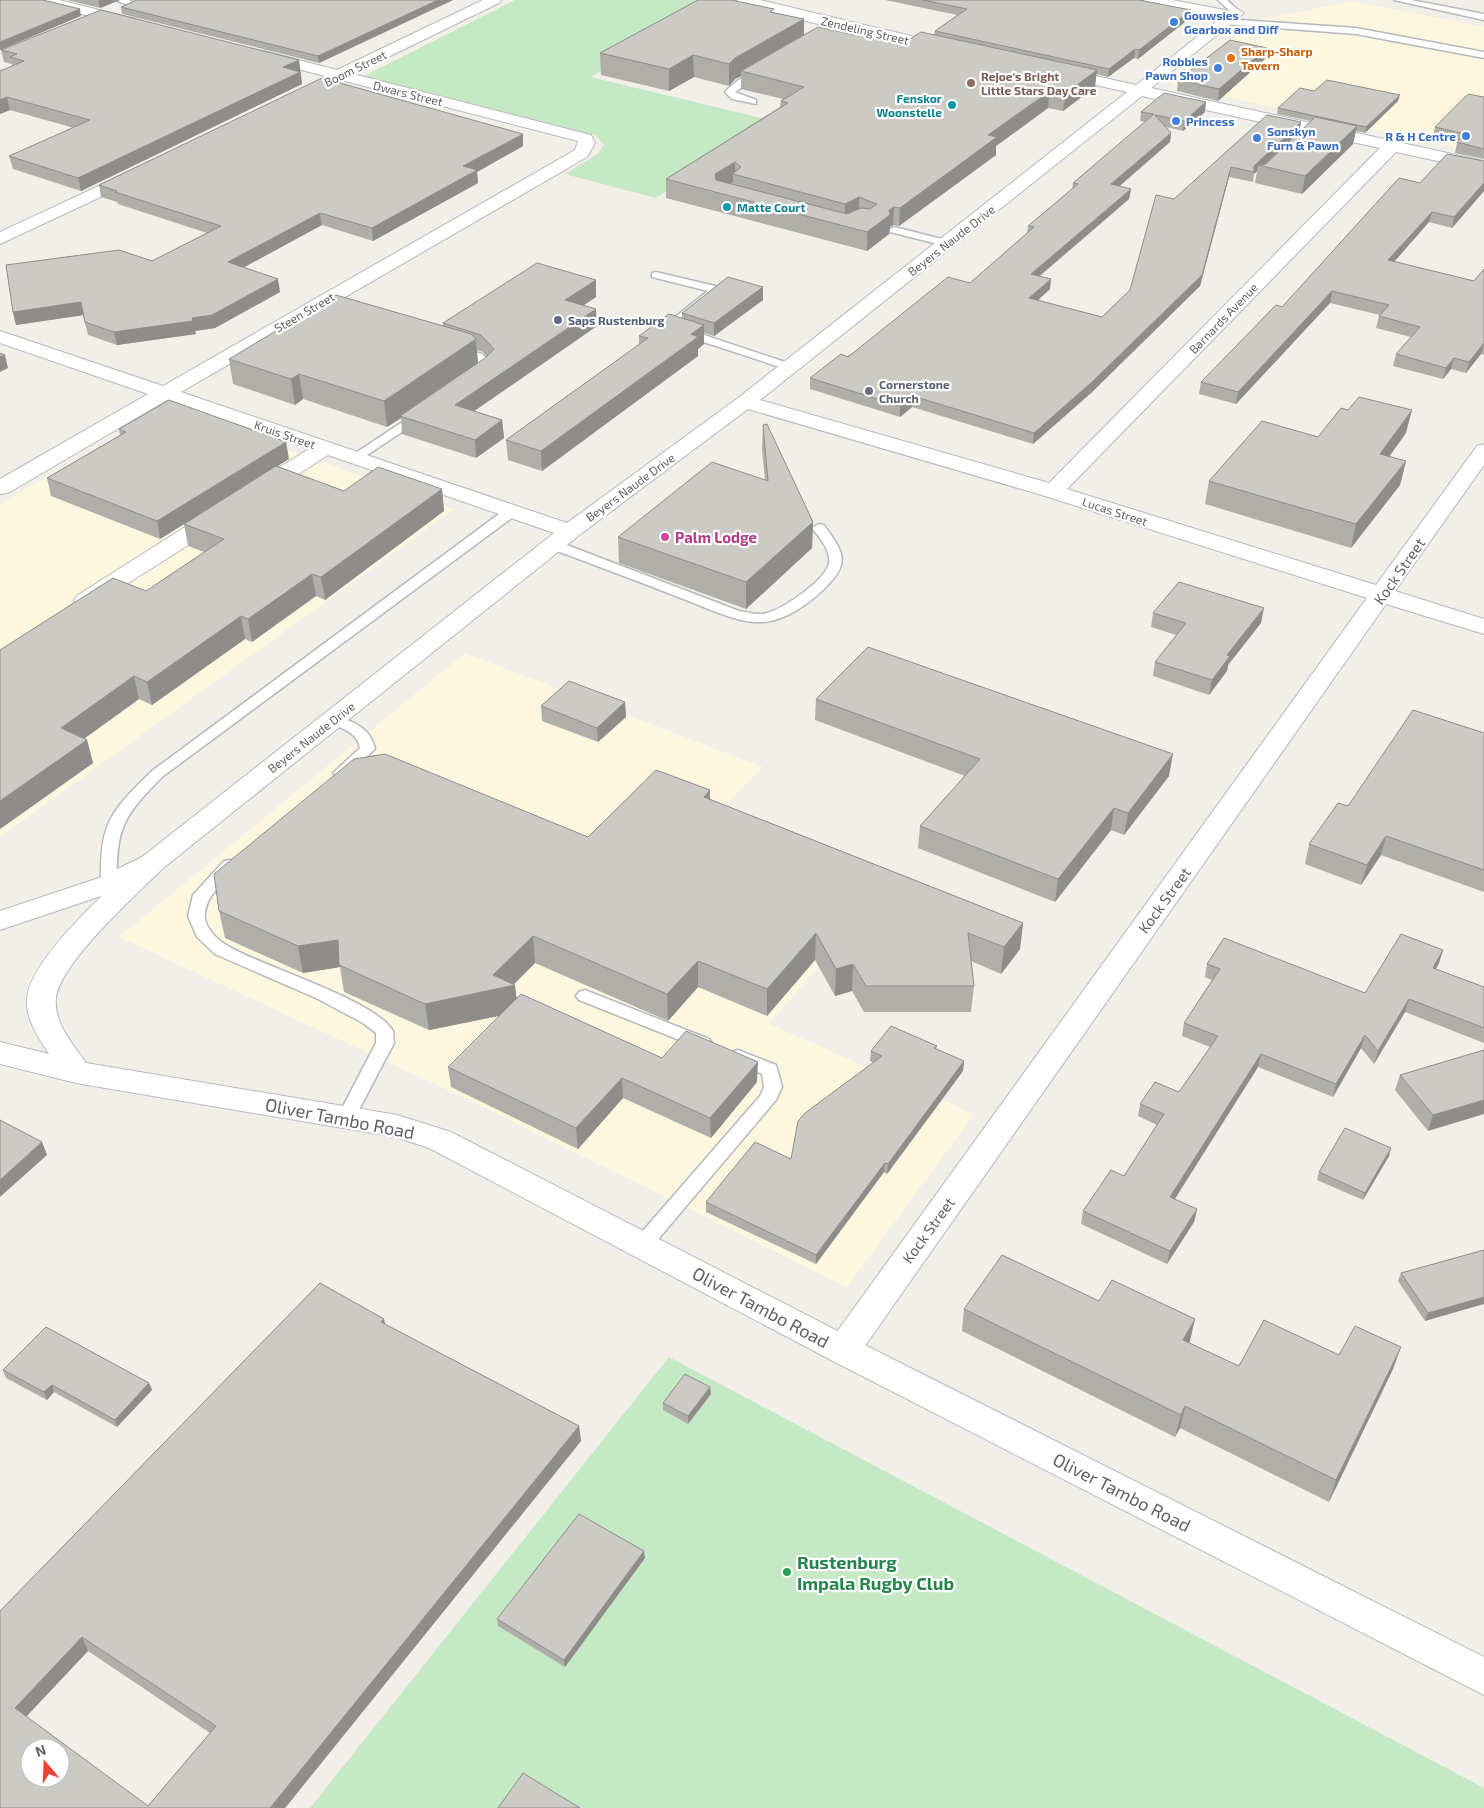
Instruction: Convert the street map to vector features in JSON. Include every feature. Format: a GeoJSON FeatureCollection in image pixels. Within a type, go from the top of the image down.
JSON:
{"type":"FeatureCollection","features":[{"type":"Feature","properties":{"kind":"street"},"geometry":{"type":"LineString","coordinates":[[42,0],[149,27]]}},
{"type":"Feature","properties":{"kind":"street","name":"Boom Street"},"geometry":{"type":"LineString","coordinates":[[321,84],[494,0]]}},
{"type":"Feature","properties":{"kind":"street","name":"Zendeling Street"},"geometry":{"type":"LineString","coordinates":[[744,0],[842,25],[958,50]]}},
{"type":"Feature","properties":{"kind":"street"},"geometry":{"type":"LineString","coordinates":[[1150,0],[1232,17]]}},
{"type":"Feature","properties":{"kind":"street"},"geometry":{"type":"LineString","coordinates":[[76,26],[130,1]]}},
{"type":"Feature","properties":{"kind":"street","name":"Beyers Naude Drive"},"geometry":{"type":"LineString","coordinates":[[0,921],[109,884],[152,863],[562,538],[745,402],[1232,17]]}},
{"type":"Feature","properties":{"kind":"street","name":"Dwars Street"},"geometry":{"type":"LineString","coordinates":[[254,54],[571,135]]}},
{"type":"Feature","properties":{"kind":"street"},"geometry":{"type":"LineString","coordinates":[[1044,70],[1140,91],[1308,132],[1392,146],[1484,166]]}},
{"type":"Feature","properties":{"kind":"street","name":"Steen Street"},"geometry":{"type":"LineString","coordinates":[[0,488],[581,153],[587,142],[584,138],[571,135]]}},
{"type":"Feature","properties":{"kind":"street","name":"Barnards Avenue"},"geometry":{"type":"LineString","coordinates":[[1053,491],[1392,146]]}},
{"type":"Feature","properties":{"kind":"street"},"geometry":{"type":"LineString","coordinates":[[0,239],[152,166]]}},
{"type":"Feature","properties":{"kind":"street","name":"Kruis Street"},"geometry":{"type":"LineString","coordinates":[[0,337],[512,512],[562,538]]}},
{"type":"Feature","properties":{"kind":"street","name":"Lucas Street"},"geometry":{"type":"LineString","coordinates":[[745,402],[1053,491],[1484,627]]}},
{"type":"Feature","properties":{"kind":"street"},"geometry":{"type":"LineString","coordinates":[[67,612],[325,448]]}},
{"type":"Feature","properties":{"kind":"street","name":"Kock Street"},"geometry":{"type":"LineString","coordinates":[[843,1350],[1484,450]]}},
{"type":"Feature","properties":{"kind":"street"},"geometry":{"type":"LineString","coordinates":[[76,1072],[47,1028],[41,999],[48,976],[66,951],[152,863]]}},
{"type":"Feature","properties":{"kind":"street","name":"Oliver Tambo Road"},"geometry":{"type":"LineString","coordinates":[[0,1053],[76,1072],[398,1126],[440,1140],[843,1350],[1484,1677]]}},
{"type":"Feature","properties":{"kind":"lane"},"geometry":{"type":"LineString","coordinates":[[1222,0],[1232,17],[1356,32],[1484,55]]}},
{"type":"Feature","properties":{"kind":"lane"},"geometry":{"type":"LineString","coordinates":[[1398,0],[1484,17]]}},
{"type":"Feature","properties":{"kind":"lane"},"geometry":{"type":"LineString","coordinates":[[825,35],[842,25]]}},
{"type":"Feature","properties":{"kind":"lane"},"geometry":{"type":"LineString","coordinates":[[753,102],[735,97],[730,92],[739,83],[765,69]]}},
{"type":"Feature","properties":{"kind":"lane"},"geometry":{"type":"LineString","coordinates":[[894,230],[946,243]]}},
{"type":"Feature","properties":{"kind":"lane"},"geometry":{"type":"LineString","coordinates":[[656,275],[712,288],[714,291],[674,323],[674,329],[790,367]]}},
{"type":"Feature","properties":{"kind":"lane"},"geometry":{"type":"LineString","coordinates":[[440,345],[485,360],[488,365],[482,372],[466,383]]}},
{"type":"Feature","properties":{"kind":"lane"},"geometry":{"type":"LineString","coordinates":[[354,458],[426,410]]}},
{"type":"Feature","properties":{"kind":"lane"},"geometry":{"type":"LineString","coordinates":[[109,884],[109,842],[115,824],[132,798],[157,774],[512,512]]}},
{"type":"Feature","properties":{"kind":"lane"},"geometry":{"type":"LineString","coordinates":[[562,538],[736,614],[752,618],[768,617],[783,612],[803,599],[835,570],[837,560],[834,551],[819,528]]}},
{"type":"Feature","properties":{"kind":"lane"},"geometry":{"type":"LineString","coordinates":[[327,785],[368,749],[367,740],[358,730],[333,720]]}},
{"type":"Feature","properties":{"kind":"lane"},"geometry":{"type":"LineString","coordinates":[[241,856],[226,868],[202,895],[196,916],[203,933],[221,950],[324,995],[369,1019],[384,1031],[385,1043],[346,1116]]}},
{"type":"Feature","properties":{"kind":"lane"},"geometry":{"type":"LineString","coordinates":[[585,996],[770,1070],[773,1087],[766,1100],[642,1245]]}},
{"type":"Feature","properties":{"kind":"shaded area"},"geometry":{"type":"Polygon","coordinates":[[[1352,1],[1484,27],[1484,154],[1172,85],[1255,21],[1352,1]]]}},
{"type":"Feature","properties":{"kind":"shaded area"},"geometry":{"type":"Polygon","coordinates":[[[166,407],[454,509],[0,837],[0,504],[166,407]]]}},
{"type":"Feature","properties":{"kind":"shaded area"},"geometry":{"type":"Polygon","coordinates":[[[465,653],[763,767],[678,854],[853,926],[769,1024],[974,1114],[847,1287],[448,1090],[119,937],[465,653]]]}},
{"type":"Feature","properties":{"kind":"green space"},"geometry":{"type":"Polygon","coordinates":[[[515,0],[720,0],[723,4],[591,77],[773,121],[656,198],[565,174],[598,154],[604,144],[595,135],[364,76],[515,0]]]}},
{"type":"Feature","properties":{"kind":"green space","name":"Rustenburg Impala Rugby Club"},"geometry":{"type":"Polygon","coordinates":[[[669,1357],[1484,1788],[1484,1808],[310,1808],[669,1357]]]}},
{"type":"Feature","properties":{"kind":"building"},"geometry":{"type":"Polygon","coordinates":[[[0,0],[43,0],[80,9],[0,42],[0,0]]]}},
{"type":"Feature","properties":{"kind":"building"},"geometry":{"type":"Polygon","coordinates":[[[137,0],[438,0],[318,56],[121,7],[137,0]]]}},
{"type":"Feature","properties":{"kind":"building"},"geometry":{"type":"Polygon","coordinates":[[[698,0],[731,0],[774,9],[770,12],[804,19],[735,58],[729,64],[693,55],[669,69],[600,53],[698,0]]]}},
{"type":"Feature","properties":{"kind":"building"},"geometry":{"type":"Polygon","coordinates":[[[923,0],[1139,0],[1191,10],[1139,50],[1135,49],[1109,69],[935,31],[967,9],[923,0]]]}},
{"type":"Feature","properties":{"kind":"building"},"geometry":{"type":"Polygon","coordinates":[[[101,10],[299,60],[283,67],[300,72],[78,178],[9,156],[90,120],[7,97],[0,100],[0,71],[24,61],[10,57],[17,54],[1,50],[101,10]]]}},
{"type":"Feature","properties":{"kind":"building"},"geometry":{"type":"Polygon","coordinates":[[[818,27],[883,41],[890,37],[907,41],[921,32],[1097,70],[1065,94],[1050,91],[988,135],[997,137],[900,208],[894,207],[889,210],[890,215],[867,232],[666,179],[788,103],[781,101],[804,87],[741,71],[818,27]],[[735,162],[715,174],[716,180],[847,214],[861,208],[870,209],[877,204],[859,197],[845,204],[733,174],[741,167],[735,162]]]}},
{"type":"Feature","properties":{"kind":"building"},"geometry":{"type":"Polygon","coordinates":[[[1230,40],[1267,48],[1219,89],[1178,80],[1230,40]]]}},
{"type":"Feature","properties":{"kind":"building"},"geometry":{"type":"Polygon","coordinates":[[[322,78],[523,134],[463,166],[477,170],[372,228],[320,213],[228,262],[278,279],[212,315],[192,318],[193,321],[114,332],[85,322],[81,302],[13,312],[6,265],[119,250],[152,261],[221,226],[115,192],[117,191],[99,185],[322,78]]]}},
{"type":"Feature","properties":{"kind":"building"},"geometry":{"type":"Polygon","coordinates":[[[1327,80],[1400,95],[1366,127],[1278,108],[1300,88],[1314,91],[1327,80]]]}},
{"type":"Feature","properties":{"kind":"building"},"geometry":{"type":"Polygon","coordinates":[[[1164,93],[1206,102],[1184,121],[1155,115],[1171,133],[1111,184],[1131,189],[1031,274],[1051,279],[1029,298],[1102,317],[1130,290],[1156,195],[1174,199],[1267,115],[1301,122],[1254,166],[1254,172],[1231,167],[1202,275],[1092,382],[1034,433],[913,396],[900,406],[810,378],[841,354],[848,357],[948,277],[970,283],[1034,227],[1028,226],[1078,184],[1073,183],[1154,114],[1141,112],[1164,93]]]}},
{"type":"Feature","properties":{"kind":"building"},"geometry":{"type":"Polygon","coordinates":[[[1468,94],[1484,97],[1484,149],[1457,142],[1465,134],[1435,127],[1468,94]]]}},
{"type":"Feature","properties":{"kind":"building"},"geometry":{"type":"Polygon","coordinates":[[[1315,117],[1357,126],[1305,176],[1258,165],[1266,164],[1315,117]]]}},
{"type":"Feature","properties":{"kind":"building"},"geometry":{"type":"Polygon","coordinates":[[[1447,154],[1484,161],[1484,183],[1454,217],[1432,212],[1388,260],[1474,281],[1484,269],[1484,343],[1469,362],[1454,358],[1446,368],[1396,354],[1420,327],[1379,316],[1389,305],[1332,291],[1238,392],[1201,382],[1276,305],[1282,307],[1399,178],[1420,183],[1447,154]]]}},
{"type":"Feature","properties":{"kind":"building"},"geometry":{"type":"Polygon","coordinates":[[[537,263],[596,280],[565,300],[596,309],[455,405],[502,420],[475,440],[400,416],[485,358],[494,349],[481,335],[443,323],[537,263]]]}},
{"type":"Feature","properties":{"kind":"building"},"geometry":{"type":"Polygon","coordinates":[[[728,277],[763,287],[714,323],[682,313],[728,277]]]}},
{"type":"Feature","properties":{"kind":"building"},"geometry":{"type":"Polygon","coordinates":[[[336,295],[471,334],[476,339],[384,401],[299,374],[291,379],[229,359],[336,295]]]}},
{"type":"Feature","properties":{"kind":"building"},"geometry":{"type":"Polygon","coordinates":[[[669,314],[704,325],[691,334],[698,337],[541,451],[506,440],[648,338],[639,336],[669,314]]]}},
{"type":"Feature","properties":{"kind":"building"},"geometry":{"type":"Polygon","coordinates":[[[1359,397],[1412,410],[1380,454],[1406,461],[1356,524],[1209,481],[1262,421],[1318,437],[1341,408],[1348,410],[1359,397]]]}},
{"type":"Feature","properties":{"kind":"building"},"geometry":{"type":"Polygon","coordinates":[[[169,400],[286,442],[157,521],[47,478],[126,432],[119,429],[169,400]]]}},
{"type":"Feature","properties":{"kind":"building"},"geometry":{"type":"Polygon","coordinates":[[[767,424],[813,522],[746,582],[618,537],[712,462],[768,481],[763,425],[767,424]]]}},
{"type":"Feature","properties":{"kind":"building"},"geometry":{"type":"Polygon","coordinates":[[[276,466],[344,491],[378,467],[442,489],[321,577],[312,574],[248,619],[241,616],[147,682],[134,676],[61,728],[87,740],[0,801],[0,650],[113,578],[146,591],[224,539],[184,524],[276,466]]]}},
{"type":"Feature","properties":{"kind":"building"},"geometry":{"type":"Polygon","coordinates":[[[1179,582],[1264,608],[1227,655],[1230,656],[1212,680],[1155,662],[1186,623],[1153,613],[1179,582]]]}},
{"type":"Feature","properties":{"kind":"building"},"geometry":{"type":"Polygon","coordinates":[[[868,647],[1173,754],[1128,813],[1114,808],[1058,879],[920,826],[980,759],[816,699],[868,647]]]}},
{"type":"Feature","properties":{"kind":"building"},"geometry":{"type":"Polygon","coordinates":[[[569,681],[625,702],[597,728],[541,706],[569,681]]]}},
{"type":"Feature","properties":{"kind":"building"},"geometry":{"type":"Polygon","coordinates":[[[1413,710],[1484,733],[1484,870],[1386,836],[1367,865],[1309,844],[1338,803],[1348,806],[1413,710]]]}},
{"type":"Feature","properties":{"kind":"building"},"geometry":{"type":"Polygon","coordinates":[[[385,754],[588,837],[656,770],[710,790],[704,797],[1023,923],[1004,947],[968,933],[974,986],[866,986],[853,964],[836,969],[816,933],[767,989],[698,961],[667,994],[533,936],[493,975],[515,985],[425,1004],[339,965],[338,940],[298,946],[219,911],[214,874],[354,759],[385,754]]]}},
{"type":"Feature","properties":{"kind":"building"},"geometry":{"type":"Polygon","coordinates":[[[1401,934],[1443,950],[1433,968],[1484,987],[1484,1028],[1409,999],[1378,1051],[1365,1035],[1336,1084],[1261,1054],[1170,1197],[1197,1209],[1170,1251],[1083,1211],[1111,1170],[1124,1176],[1164,1114],[1140,1104],[1155,1082],[1179,1092],[1218,1036],[1184,1023],[1220,969],[1207,964],[1224,938],[1365,993],[1401,934]]]}},
{"type":"Feature","properties":{"kind":"building"},"geometry":{"type":"Polygon","coordinates":[[[521,994],[662,1058],[686,1031],[758,1062],[710,1118],[622,1078],[576,1128],[448,1067],[521,994]]]}},
{"type":"Feature","properties":{"kind":"building"},"geometry":{"type":"Polygon","coordinates":[[[891,1026],[937,1046],[934,1048],[964,1061],[888,1164],[885,1163],[816,1255],[706,1202],[755,1142],[791,1159],[798,1121],[805,1113],[882,1056],[871,1051],[891,1026]]]}},
{"type":"Feature","properties":{"kind":"building"},"geometry":{"type":"Polygon","coordinates":[[[1484,1050],[1484,1100],[1433,1115],[1400,1075],[1484,1050]]]}},
{"type":"Feature","properties":{"kind":"building"},"geometry":{"type":"Polygon","coordinates":[[[0,1120],[42,1142],[0,1180],[0,1120]]]}},
{"type":"Feature","properties":{"kind":"building"},"geometry":{"type":"Polygon","coordinates":[[[1345,1128],[1391,1148],[1365,1193],[1319,1172],[1345,1128]]]}},
{"type":"Feature","properties":{"kind":"building"},"geometry":{"type":"Polygon","coordinates":[[[1484,1250],[1484,1297],[1428,1313],[1401,1273],[1484,1250]]]}},
{"type":"Feature","properties":{"kind":"building"},"geometry":{"type":"Polygon","coordinates":[[[1002,1255],[1099,1301],[1112,1280],[1195,1319],[1183,1340],[1239,1366],[1264,1320],[1339,1355],[1355,1326],[1401,1347],[1336,1480],[1185,1406],[1181,1415],[964,1309],[1002,1255]]]}},
{"type":"Feature","properties":{"kind":"building"},"geometry":{"type":"Polygon","coordinates":[[[320,1283],[384,1319],[381,1322],[579,1426],[270,1808],[0,1808],[0,1611],[320,1283]],[[82,1637],[15,1708],[56,1738],[20,1738],[20,1788],[70,1788],[70,1749],[148,1806],[216,1726],[82,1637]]]}},
{"type":"Feature","properties":{"kind":"building"},"geometry":{"type":"Polygon","coordinates":[[[46,1327],[149,1383],[115,1420],[52,1385],[44,1392],[3,1370],[46,1327]]]}},
{"type":"Feature","properties":{"kind":"building"},"geometry":{"type":"Polygon","coordinates":[[[685,1374],[710,1387],[688,1416],[663,1403],[685,1374]]]}},
{"type":"Feature","properties":{"kind":"building"},"geometry":{"type":"Polygon","coordinates":[[[579,1514],[644,1551],[564,1660],[497,1619],[579,1514]]]}},
{"type":"Feature","properties":{"kind":"building"},"geometry":{"type":"Polygon","coordinates":[[[523,1773],[580,1808],[498,1808],[523,1773]]]}},
{"type":"Feature","properties":{"kind":"place","name":"Gouwsies Gearbox and Diff"},"geometry":{"type":"Point","coordinates":[1174,22]}},
{"type":"Feature","properties":{"kind":"place","name":"Sharp-Sharp Tavern"},"geometry":{"type":"Point","coordinates":[1231,58]}},
{"type":"Feature","properties":{"kind":"place","name":"Robbies Pawn Shop"},"geometry":{"type":"Point","coordinates":[1218,68]}},
{"type":"Feature","properties":{"kind":"place","name":"Rejoe's Bright Little Stars Day Care"},"geometry":{"type":"Point","coordinates":[971,83]}},
{"type":"Feature","properties":{"kind":"place","name":"Fenskor Woonstelle"},"geometry":{"type":"Point","coordinates":[952,105]}},
{"type":"Feature","properties":{"kind":"place","name":"Princess"},"geometry":{"type":"Point","coordinates":[1176,121]}},
{"type":"Feature","properties":{"kind":"place","name":"R & H Centre"},"geometry":{"type":"Point","coordinates":[1466,136]}},
{"type":"Feature","properties":{"kind":"place","name":"Sonskyn Furn & Pawn"},"geometry":{"type":"Point","coordinates":[1257,138]}},
{"type":"Feature","properties":{"kind":"place","name":"Matte Court"},"geometry":{"type":"Point","coordinates":[727,207]}},
{"type":"Feature","properties":{"kind":"place","name":"Saps Rustenburg"},"geometry":{"type":"Point","coordinates":[558,320]}},
{"type":"Feature","properties":{"kind":"place","name":"Cornerstone Church"},"geometry":{"type":"Point","coordinates":[869,391]}},
{"type":"Feature","properties":{"kind":"place","name":"Palm Lodge"},"geometry":{"type":"Point","coordinates":[665,537]}},
{"type":"Feature","properties":{"kind":"place","name":"Rustenburg Impala Rugby Club"},"geometry":{"type":"Point","coordinates":[787,1572]}}]}
